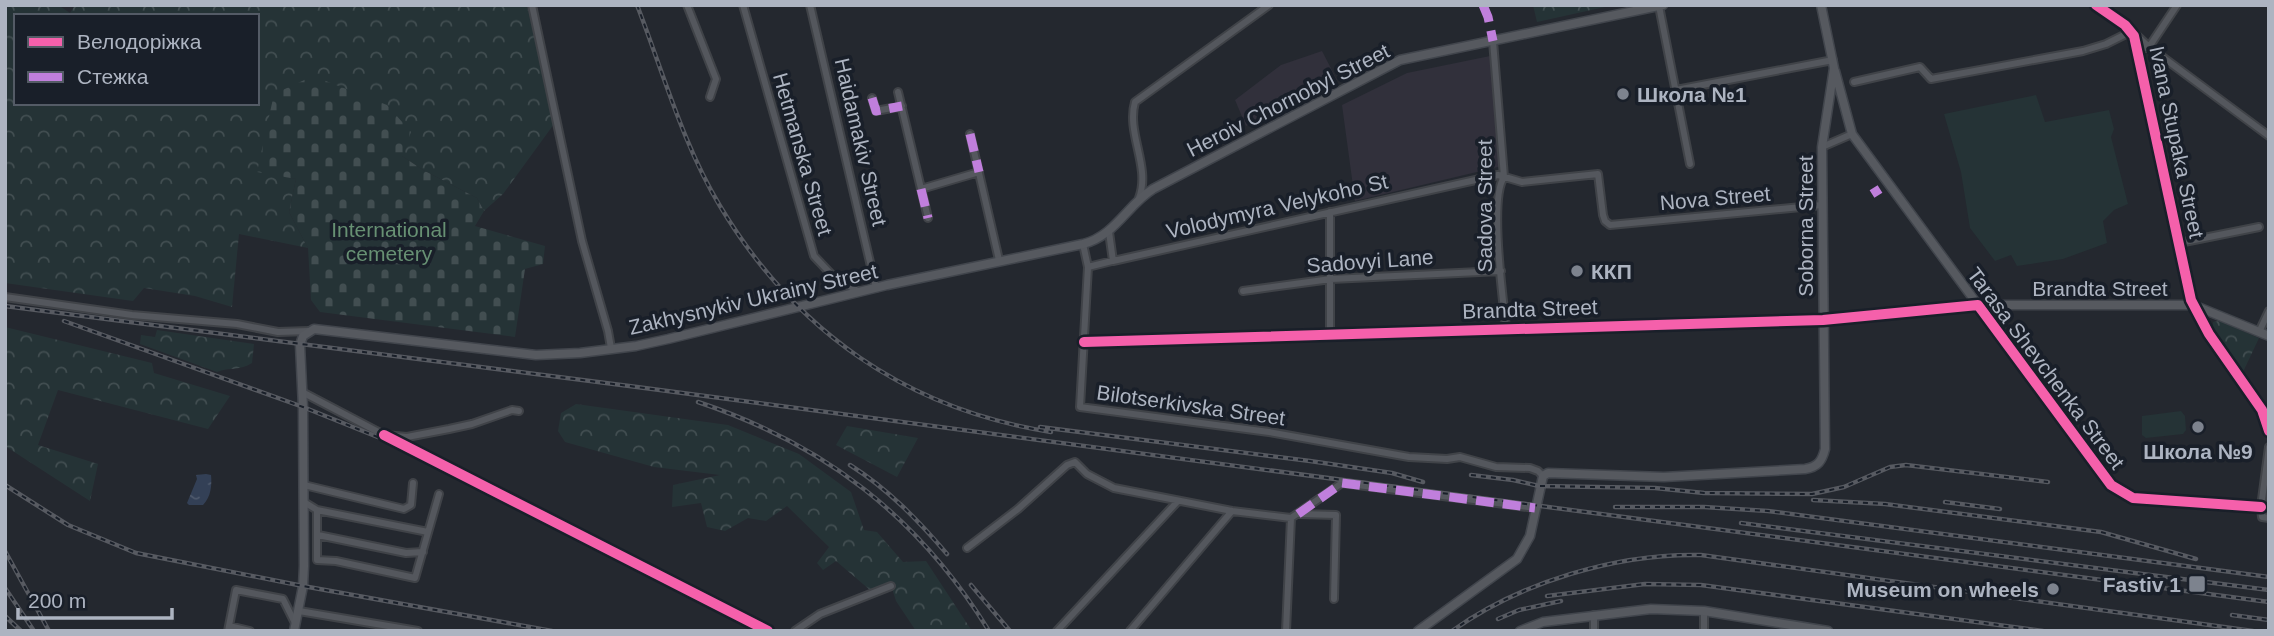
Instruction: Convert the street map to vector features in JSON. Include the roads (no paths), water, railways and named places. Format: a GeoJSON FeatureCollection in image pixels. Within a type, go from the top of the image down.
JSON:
{"type":"FeatureCollection","features":[{"type":"Feature","properties":{"kind":"main road","name":"Soborna Street"},"geometry":{"type":"LineString","coordinates":[[1543,476],[1548,473],[1664,477],[1812,468],[1823,458],[1822,148],[1833,64],[1821,5]]}},
{"type":"Feature","properties":{"kind":"main road","name":"Heroiv Chornobyl Street"},"geometry":{"type":"LineString","coordinates":[[1139,198],[1401,60],[1661,6]]}},
{"type":"Feature","properties":{"kind":"main road"},"geometry":{"type":"LineString","coordinates":[[1833,64],[1852,134]]}},
{"type":"Feature","properties":{"kind":"main road","name":"Tarasa Shevchenka Street"},"geometry":{"type":"LineString","coordinates":[[1852,134],[1978,305]]}},
{"type":"Feature","properties":{"kind":"main road"},"geometry":{"type":"LineString","coordinates":[[1083,244],[1109,232],[1139,198]]}},
{"type":"Feature","properties":{"kind":"main road","name":"Zakhysnykiv Ukrainy Street"},"geometry":{"type":"LineString","coordinates":[[611,348],[668,339],[876,288],[1083,244]]}},
{"type":"Feature","properties":{"kind":"main road","name":"Brandta Street"},"geometry":{"type":"LineString","coordinates":[[1978,305],[2193,305]]}},
{"type":"Feature","properties":{"kind":"main road"},"geometry":{"type":"LineString","coordinates":[[2193,305],[2269,336]]}},
{"type":"Feature","properties":{"kind":"main road"},"geometry":{"type":"LineString","coordinates":[[295,628],[303,586],[304,485],[300,345],[303,336],[320,328],[536,355],[611,348]]}},
{"type":"Feature","properties":{"kind":"main road"},"geometry":{"type":"LineString","coordinates":[[1418,631],[1517,559],[1530,536],[1543,476]]}},
{"type":"Feature","properties":{"kind":"main road"},"geometry":{"type":"LineString","coordinates":[[1520,631],[1543,622],[1651,609],[1704,611],[1830,630]]}},
{"type":"Feature","properties":{"kind":"street","name":"Zakhysnykiv Ukrainy Street"},"geometry":{"type":"LineString","coordinates":[[532,5],[582,241],[611,348]]}},
{"type":"Feature","properties":{"kind":"street"},"geometry":{"type":"LineString","coordinates":[[687,5],[716,79],[710,97]]}},
{"type":"Feature","properties":{"kind":"street","name":"Hetmanska Street"},"geometry":{"type":"LineString","coordinates":[[743,5],[814,256],[831,274],[859,292]]}},
{"type":"Feature","properties":{"kind":"street","name":"Haidamakiv Street"},"geometry":{"type":"LineString","coordinates":[[810,5],[876,288]]}},
{"type":"Feature","properties":{"kind":"street"},"geometry":{"type":"LineString","coordinates":[[1139,198],[1143,184],[1133,117],[1135,102],[1269,5]]}},
{"type":"Feature","properties":{"kind":"street","name":"Ivana Stupaka Street"},"geometry":{"type":"LineString","coordinates":[[2096,5],[2132,31],[2139,50],[2193,305],[2209,334],[2262,410],[2269,431]]}},
{"type":"Feature","properties":{"kind":"street"},"geometry":{"type":"LineString","coordinates":[[2139,50],[2149,47],[2177,5]]}},
{"type":"Feature","properties":{"kind":"street"},"geometry":{"type":"LineString","coordinates":[[1661,6],[1690,164]]}},
{"type":"Feature","properties":{"kind":"street"},"geometry":{"type":"LineString","coordinates":[[1853,82],[1920,67],[1931,79],[2073,53],[2106,44],[2132,31],[2149,47],[2269,136]]}},
{"type":"Feature","properties":{"kind":"street","name":"Sadova Street"},"geometry":{"type":"LineString","coordinates":[[1493,41],[1504,174],[1497,211],[1506,328]]}},
{"type":"Feature","properties":{"kind":"street"},"geometry":{"type":"LineString","coordinates":[[1676,90],[1833,64]]}},
{"type":"Feature","properties":{"kind":"street"},"geometry":{"type":"LineString","coordinates":[[898,92],[928,218]]}},
{"type":"Feature","properties":{"kind":"street"},"geometry":{"type":"LineString","coordinates":[[872,98],[876,111],[902,106]]}},
{"type":"Feature","properties":{"kind":"street"},"geometry":{"type":"LineString","coordinates":[[970,134],[999,260]]}},
{"type":"Feature","properties":{"kind":"street"},"geometry":{"type":"LineString","coordinates":[[1822,148],[1852,134]]}},
{"type":"Feature","properties":{"kind":"street"},"geometry":{"type":"LineString","coordinates":[[921,189],[979,172]]}},
{"type":"Feature","properties":{"kind":"street","name":"Volodymyra Velykoho St"},"geometry":{"type":"LineString","coordinates":[[1087,267],[1504,174],[1522,182],[1598,174],[1603,215],[1610,225]]}},
{"type":"Feature","properties":{"kind":"street","name":"Nova Street"},"geometry":{"type":"LineString","coordinates":[[1610,225],[1822,205]]}},
{"type":"Feature","properties":{"kind":"street"},"geometry":{"type":"LineString","coordinates":[[1330,212],[1331,335]]}},
{"type":"Feature","properties":{"kind":"street"},"geometry":{"type":"LineString","coordinates":[[2179,243],[2259,227]]}},
{"type":"Feature","properties":{"kind":"street"},"geometry":{"type":"LineString","coordinates":[[1109,232],[1113,261]]}},
{"type":"Feature","properties":{"kind":"street","name":"Bilotserkivska Street"},"geometry":{"type":"LineString","coordinates":[[1083,244],[1087,267],[1080,407],[1269,432],[1409,457],[1460,457],[1496,467],[1530,468],[1543,476]]}},
{"type":"Feature","properties":{"kind":"street","name":"Sadovyi Lane"},"geometry":{"type":"LineString","coordinates":[[1243,291],[1331,279],[1500,271]]}},
{"type":"Feature","properties":{"kind":"street"},"geometry":{"type":"LineString","coordinates":[[5,297],[132,315],[237,324],[278,332],[310,331]]}},
{"type":"Feature","properties":{"kind":"street","name":"Brandta Street"},"geometry":{"type":"LineString","coordinates":[[1084,342],[1823,320],[1978,305]]}},
{"type":"Feature","properties":{"kind":"street","name":"Tarasa Shevchenka Street"},"geometry":{"type":"LineString","coordinates":[[1978,305],[2111,485],[2123,494],[2133,498],[2261,507]]}},
{"type":"Feature","properties":{"kind":"street"},"geometry":{"type":"LineString","coordinates":[[2259,332],[2269,311]]}},
{"type":"Feature","properties":{"kind":"street"},"geometry":{"type":"LineString","coordinates":[[302,392],[768,631]]}},
{"type":"Feature","properties":{"kind":"street"},"geometry":{"type":"LineString","coordinates":[[384,435],[407,436],[472,424],[512,410],[519,411]]}},
{"type":"Feature","properties":{"kind":"street"},"geometry":{"type":"LineString","coordinates":[[2269,447],[2261,507],[2263,517],[2269,518]]}},
{"type":"Feature","properties":{"kind":"street"},"geometry":{"type":"LineString","coordinates":[[967,548],[1018,509],[1067,465],[1075,462],[1087,474],[1114,488],[1177,502],[1232,511],[1294,516],[1336,515],[1334,599]]}},
{"type":"Feature","properties":{"kind":"street"},"geometry":{"type":"LineString","coordinates":[[304,485],[404,509],[411,505],[413,483]]}},
{"type":"Feature","properties":{"kind":"street"},"geometry":{"type":"LineString","coordinates":[[1294,516],[1342,483],[1535,508]]}},
{"type":"Feature","properties":{"kind":"street"},"geometry":{"type":"LineString","coordinates":[[317,510],[317,560],[415,578],[439,495]]}},
{"type":"Feature","properties":{"kind":"street"},"geometry":{"type":"LineString","coordinates":[[304,502],[317,510],[428,532]]}},
{"type":"Feature","properties":{"kind":"street"},"geometry":{"type":"LineString","coordinates":[[1057,631],[1177,502]]}},
{"type":"Feature","properties":{"kind":"street"},"geometry":{"type":"LineString","coordinates":[[1130,631],[1232,511]]}},
{"type":"Feature","properties":{"kind":"street"},"geometry":{"type":"LineString","coordinates":[[1286,631],[1294,516]]}},
{"type":"Feature","properties":{"kind":"street"},"geometry":{"type":"LineString","coordinates":[[318,535],[406,553],[423,552]]}},
{"type":"Feature","properties":{"kind":"street"},"geometry":{"type":"LineString","coordinates":[[795,631],[807,621],[891,586]]}},
{"type":"Feature","properties":{"kind":"street"},"geometry":{"type":"LineString","coordinates":[[250,631],[229,628],[236,590],[283,599],[295,628]]}},
{"type":"Feature","properties":{"kind":"street"},"geometry":{"type":"LineString","coordinates":[[299,611],[418,631]]}},
{"type":"Feature","properties":{"kind":"street"},"geometry":{"type":"LineString","coordinates":[[1704,611],[1704,631]]}},
{"type":"Feature","properties":{"kind":"street"},"geometry":{"type":"LineString","coordinates":[[1594,615],[1594,631]]}},
{"type":"Feature","properties":{"kind":"water"},"geometry":{"type":"Polygon","coordinates":[[[196,475],[211,475],[208,498],[203,505],[189,505],[187,503],[197,479],[196,475]]]}},
{"type":"Feature","properties":{"kind":"railway"},"geometry":{"type":"LineString","coordinates":[[637,5],[684,133],[707,183],[750,251],[783,291],[819,326],[859,357],[902,383],[949,405],[998,421],[1051,432]]}},
{"type":"Feature","properties":{"kind":"railway"},"geometry":{"type":"LineString","coordinates":[[5,306],[2269,602]]}},
{"type":"Feature","properties":{"kind":"railway"},"geometry":{"type":"LineString","coordinates":[[64,321],[303,407],[405,448],[764,631]]}},
{"type":"Feature","properties":{"kind":"railway"},"geometry":{"type":"LineString","coordinates":[[698,402],[787,439],[864,490],[932,553],[962,590],[989,631]]}},
{"type":"Feature","properties":{"kind":"railway"},"geometry":{"type":"LineString","coordinates":[[1040,427],[1310,461],[1392,473],[1423,482]]}},
{"type":"Feature","properties":{"kind":"railway"},"geometry":{"type":"LineString","coordinates":[[850,465],[902,506],[947,554]]}},
{"type":"Feature","properties":{"kind":"railway"},"geometry":{"type":"LineString","coordinates":[[1471,475],[1539,486],[1655,488],[1704,493],[1812,494],[1844,487],[1890,467],[1906,465],[2048,482]]}},
{"type":"Feature","properties":{"kind":"railway"},"geometry":{"type":"LineString","coordinates":[[5,485],[68,525],[136,553],[552,631]]}},
{"type":"Feature","properties":{"kind":"railway"},"geometry":{"type":"LineString","coordinates":[[1813,500],[1885,504],[2101,532],[2196,559]]}},
{"type":"Feature","properties":{"kind":"railway"},"geometry":{"type":"LineString","coordinates":[[1945,502],[2000,509]]}},
{"type":"Feature","properties":{"kind":"railway"},"geometry":{"type":"LineString","coordinates":[[1615,507],[1704,507],[1768,511],[2269,577]]}},
{"type":"Feature","properties":{"kind":"railway"},"geometry":{"type":"LineString","coordinates":[[1741,523],[2269,590]]}},
{"type":"Feature","properties":{"kind":"railway"},"geometry":{"type":"LineString","coordinates":[[5,551],[49,631]]}},
{"type":"Feature","properties":{"kind":"railway"},"geometry":{"type":"LineString","coordinates":[[1452,631],[1508,598],[1571,574],[1636,559],[1701,555],[2253,631]]}},
{"type":"Feature","properties":{"kind":"railway"},"geometry":{"type":"LineString","coordinates":[[1547,596],[1645,584],[1701,585],[2043,631]]}},
{"type":"Feature","properties":{"kind":"railway"},"geometry":{"type":"LineString","coordinates":[[971,585],[1010,631]]}},
{"type":"Feature","properties":{"kind":"railway"},"geometry":{"type":"LineString","coordinates":[[5,588],[34,631]]}},
{"type":"Feature","properties":{"kind":"railway"},"geometry":{"type":"LineString","coordinates":[[1498,619],[1519,610],[1561,601]]}},
{"type":"Feature","properties":{"kind":"railway"},"geometry":{"type":"LineString","coordinates":[[2232,615],[2269,620]]}},
{"type":"Feature","properties":{"kind":"railway"},"geometry":{"type":"LineString","coordinates":[[5,616],[21,631]]}},
{"type":"Feature","properties":{"kind":"place","name":"Школа №1"},"geometry":{"type":"Point","coordinates":[1623,94]}},
{"type":"Feature","properties":{"kind":"place","name":"ККП"},"geometry":{"type":"Point","coordinates":[1577,271]}},
{"type":"Feature","properties":{"kind":"place","name":"Школа №9"},"geometry":{"type":"Point","coordinates":[2198,427]}},
{"type":"Feature","properties":{"kind":"place","name":"Fastiv 1"},"geometry":{"type":"Point","coordinates":[2197,584]}},
{"type":"Feature","properties":{"kind":"place","name":"Museum on wheels"},"geometry":{"type":"Point","coordinates":[2053,589]}},
{"type":"Feature","properties":{"kind":"park label","name":"International cemetery"},"geometry":{"type":"Point","coordinates":[389,241]}}]}
